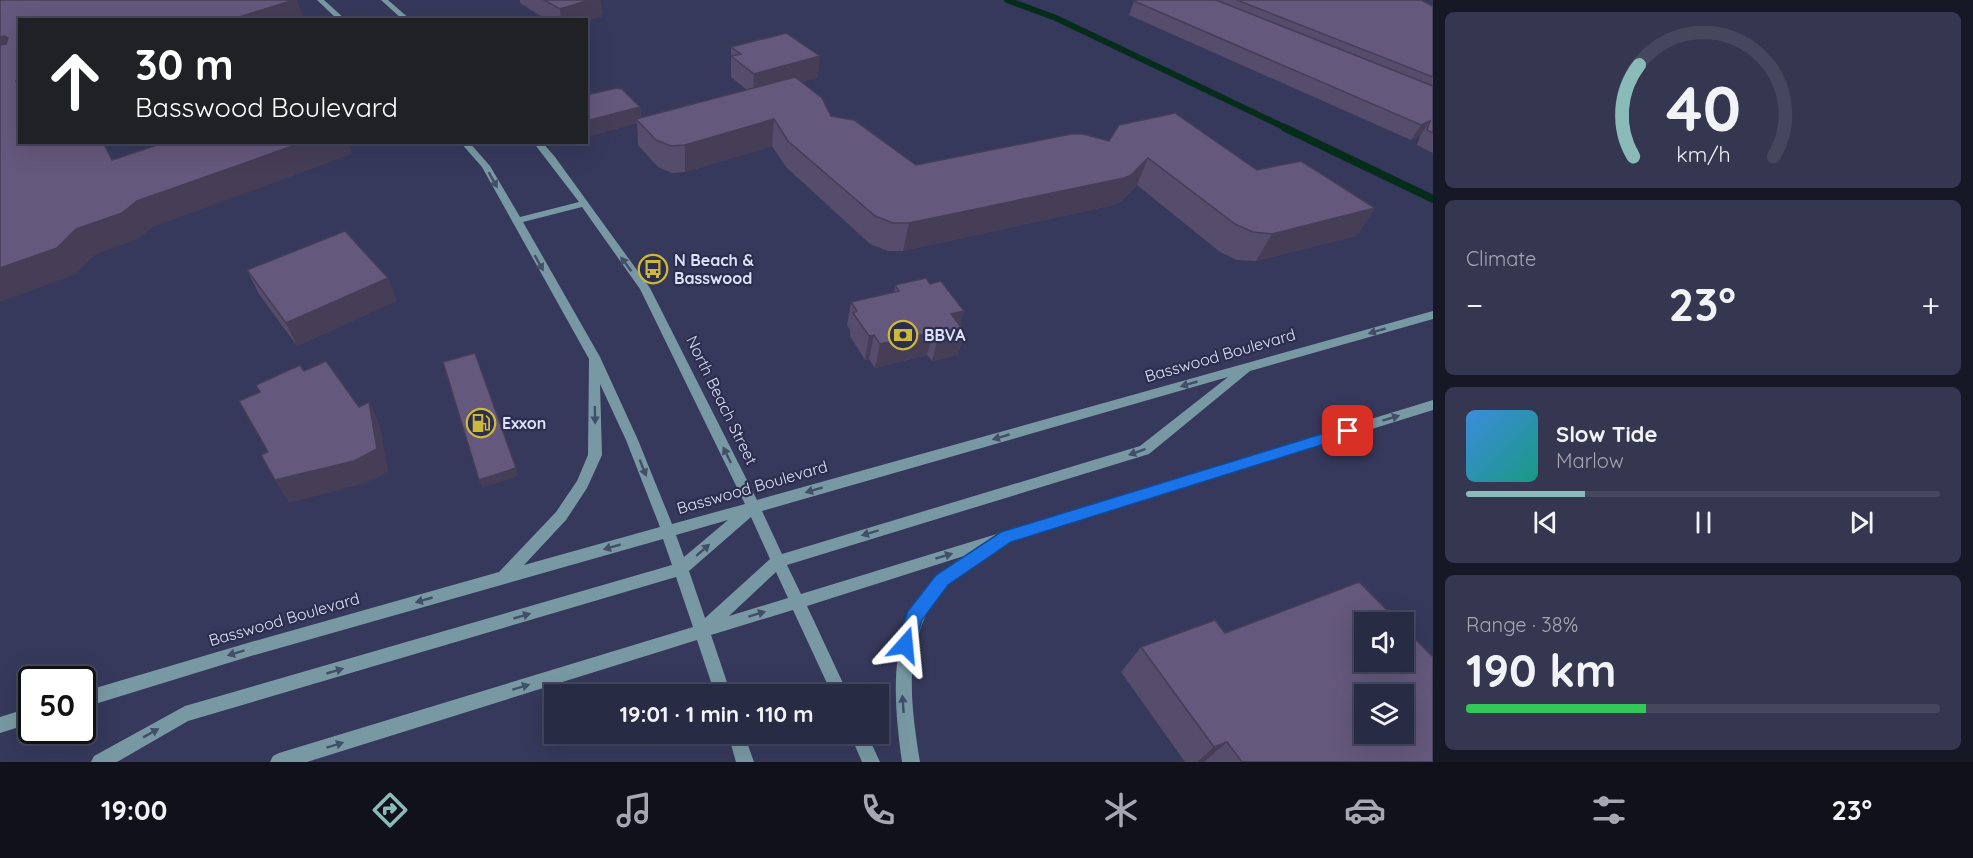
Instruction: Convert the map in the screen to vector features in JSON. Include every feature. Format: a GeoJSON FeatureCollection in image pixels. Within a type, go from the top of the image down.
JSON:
{"type":"FeatureCollection","features":[{"type":"Feature","properties":{"kind":"main road"},"geometry":{"type":"LineString","coordinates":[[320,0],[341,18]]}},
{"type":"Feature","properties":{"kind":"main road"},"geometry":{"type":"LineString","coordinates":[[384,0],[406,18]]}},
{"type":"Feature","properties":{"kind":"main road"},"geometry":{"type":"LineString","coordinates":[[466,144],[486,166],[594,357],[632,440],[668,531],[720,684]]}},
{"type":"Feature","properties":{"kind":"main road","name":"North Beach Street"},"geometry":{"type":"LineString","coordinates":[[539,144],[584,204],[623,262],[645,288],[753,507],[835,684]]}},
{"type":"Feature","properties":{"kind":"main road"},"geometry":{"type":"LineString","coordinates":[[516,221],[584,204]]}},
{"type":"Feature","properties":{"kind":"main road","name":"Basswood Boulevard"},"geometry":{"type":"LineString","coordinates":[[96,696],[251,649],[1433,315]]}},
{"type":"Feature","properties":{"kind":"main road"},"geometry":{"type":"LineString","coordinates":[[504,577],[561,516],[582,484],[596,455],[594,357]]}},
{"type":"Feature","properties":{"kind":"main road"},"geometry":{"type":"LineString","coordinates":[[701,631],[778,561],[1144,450],[1250,366]]}},
{"type":"Feature","properties":{"kind":"main road"},"geometry":{"type":"LineString","coordinates":[[279,762],[1433,405]]}},
{"type":"Feature","properties":{"kind":"main road"},"geometry":{"type":"LineString","coordinates":[[100,762],[185,714],[681,569],[753,507]]}},
{"type":"Feature","properties":{"kind":"main road"},"geometry":{"type":"LineString","coordinates":[[911,762],[902,702],[905,645],[914,617],[942,580],[1006,537]]}},
{"type":"Feature","properties":{"kind":"main road"},"geometry":{"type":"LineString","coordinates":[[0,725],[18,719]]}},
{"type":"Feature","properties":{"kind":"main road"},"geometry":{"type":"LineString","coordinates":[[739,744],[745,762]]}},
{"type":"Feature","properties":{"kind":"main road"},"geometry":{"type":"LineString","coordinates":[[863,744],[871,762]]}},
{"type":"Feature","properties":{"kind":"building"},"geometry":{"type":"Polygon","coordinates":[[[0,0],[294,0],[236,18],[18,18],[18,81],[16,81],[18,86],[18,144],[104,144],[112,160],[160,144],[298,144],[137,201],[122,213],[76,229],[57,248],[0,268],[0,45],[6,44],[8,38],[0,37],[0,0]]]}},
{"type":"Feature","properties":{"kind":"building"},"geometry":{"type":"Polygon","coordinates":[[[544,0],[589,0],[560,9],[544,0]]]}},
{"type":"Feature","properties":{"kind":"building"},"geometry":{"type":"Polygon","coordinates":[[[1216,0],[1433,86],[1433,133],[1427,130],[1430,121],[1421,125],[1134,1],[1216,0]]]}},
{"type":"Feature","properties":{"kind":"building"},"geometry":{"type":"Polygon","coordinates":[[[1237,0],[1421,0],[1433,6],[1433,77],[1237,0]]]}},
{"type":"Feature","properties":{"kind":"building"},"geometry":{"type":"Polygon","coordinates":[[[786,33],[820,56],[754,74],[731,56],[741,54],[731,47],[786,33]]]}},
{"type":"Feature","properties":{"kind":"building"},"geometry":{"type":"Polygon","coordinates":[[[795,77],[822,98],[831,116],[854,120],[916,165],[1071,134],[1083,134],[1109,141],[1119,125],[1175,113],[1257,170],[1301,161],[1375,208],[1272,234],[1253,232],[1235,224],[1148,158],[1131,175],[1124,178],[909,223],[893,223],[875,216],[788,141],[774,119],[685,145],[671,146],[656,140],[636,119],[795,77]]]}},
{"type":"Feature","properties":{"kind":"building"},"geometry":{"type":"Polygon","coordinates":[[[622,89],[640,107],[588,120],[588,95],[622,89]]]}},
{"type":"Feature","properties":{"kind":"building"},"geometry":{"type":"Polygon","coordinates":[[[345,231],[388,278],[286,323],[247,270],[345,231]]]}},
{"type":"Feature","properties":{"kind":"building"},"geometry":{"type":"Polygon","coordinates":[[[926,278],[930,284],[941,281],[964,311],[951,314],[964,331],[938,338],[933,332],[880,344],[874,335],[869,336],[853,313],[857,311],[851,302],[899,291],[895,285],[926,278]]]}},
{"type":"Feature","properties":{"kind":"building","name":"Exxon"},"geometry":{"type":"Polygon","coordinates":[[[475,353],[516,468],[479,480],[443,362],[475,353]]]}},
{"type":"Feature","properties":{"kind":"building"},"geometry":{"type":"Polygon","coordinates":[[[326,361],[359,407],[369,402],[377,449],[354,461],[275,480],[261,455],[268,452],[239,401],[260,392],[256,385],[300,365],[304,371],[326,361]]]}},
{"type":"Feature","properties":{"kind":"building"},"geometry":{"type":"Polygon","coordinates":[[[1359,582],[1389,612],[1354,612],[1354,672],[1414,672],[1414,638],[1433,657],[1433,762],[1242,762],[1227,742],[1214,747],[1141,647],[1215,620],[1225,633],[1359,582]]]}},
{"type":"Feature","properties":{"kind":"waterway"},"geometry":{"type":"LineString","coordinates":[[1007,0],[1056,18],[1288,129]]}},
{"type":"Feature","properties":{"kind":"waterway"},"geometry":{"type":"LineString","coordinates":[[1285,128],[1433,199]]}},
{"type":"Feature","properties":{"kind":"place","name":"N Beach & Basswood"},"geometry":{"type":"Point","coordinates":[653,269]}},
{"type":"Feature","properties":{"kind":"place","name":"BBVA"},"geometry":{"type":"Point","coordinates":[903,335]}},
{"type":"Feature","properties":{"kind":"place","name":"Exxon"},"geometry":{"type":"Point","coordinates":[481,423]}},
{"type":"Feature","properties":{"kind":"route"},"geometry":{"type":"LineString","coordinates":[[905,645],[914,617],[942,580],[1006,537],[1348,431]]}}]}
